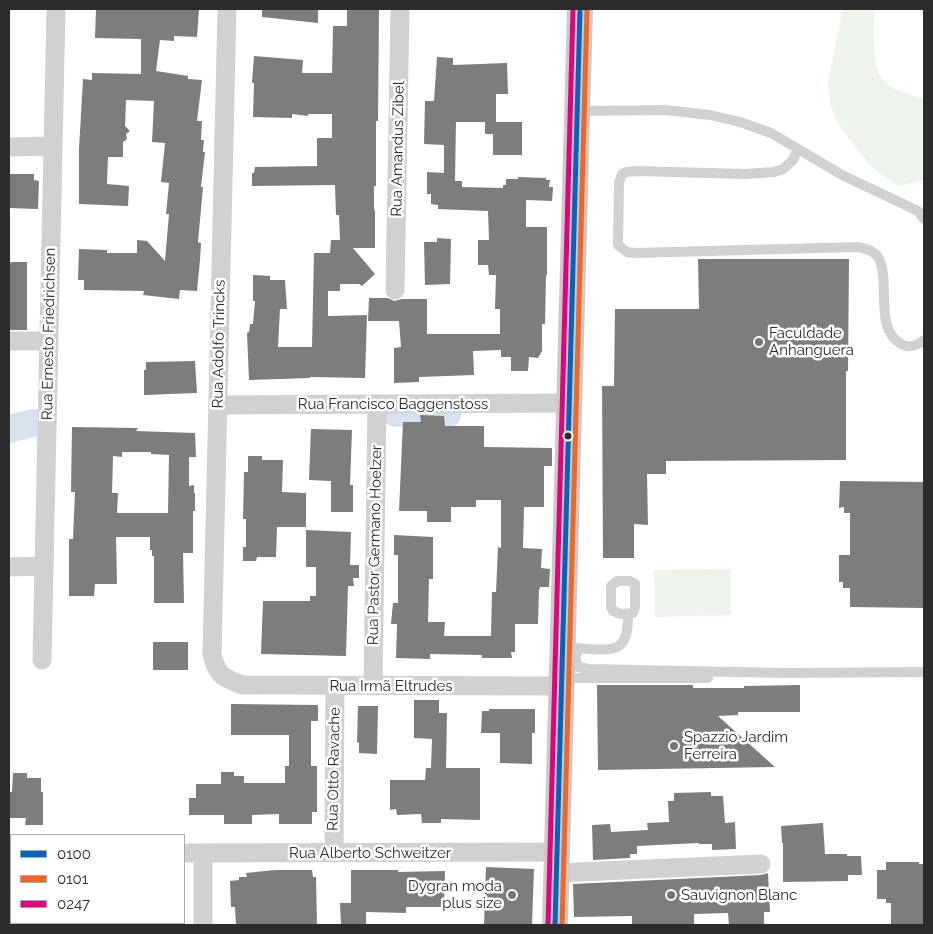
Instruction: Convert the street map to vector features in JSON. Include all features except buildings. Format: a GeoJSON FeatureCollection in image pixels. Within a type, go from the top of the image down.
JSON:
{"type":"FeatureCollection","features":[{"type":"Feature","properties":{"kind":"main road"},"geometry":{"type":"LineString","coordinates":[[555,925],[561,682],[571,648],[569,403],[580,9]]}},
{"type":"Feature","properties":{"kind":"street","name":"Rua Ernesto Friedrichsen"},"geometry":{"type":"LineString","coordinates":[[42,660],[56,9]]}},
{"type":"Feature","properties":{"kind":"street","name":"Rua Adolfo Trincks"},"geometry":{"type":"LineString","coordinates":[[222,677],[215,666],[212,655],[227,9]]}},
{"type":"Feature","properties":{"kind":"street","name":"Rua Amandus Zibel"},"geometry":{"type":"LineString","coordinates":[[395,290],[400,9]]}},
{"type":"Feature","properties":{"kind":"street"},"geometry":{"type":"LineString","coordinates":[[9,147],[53,146]]}},
{"type":"Feature","properties":{"kind":"street"},"geometry":{"type":"LineString","coordinates":[[9,341],[48,341]]}},
{"type":"Feature","properties":{"kind":"street","name":"Rua Francisco Baggenstoss"},"geometry":{"type":"LineString","coordinates":[[218,404],[569,403]]}},
{"type":"Feature","properties":{"kind":"street","name":"Rua Pastor Germano Hoelzer"},"geometry":{"type":"LineString","coordinates":[[373,686],[377,404]]}},
{"type":"Feature","properties":{"kind":"street"},"geometry":{"type":"LineString","coordinates":[[9,566],[44,566]]}},
{"type":"Feature","properties":{"kind":"street","name":"Rua Irmã Eltrudes"},"geometry":{"type":"LineString","coordinates":[[222,677],[243,685],[373,686],[561,682]]}},
{"type":"Feature","properties":{"kind":"street","name":"Rua Otto Ravache"},"geometry":{"type":"LineString","coordinates":[[334,853],[335,686]]}},
{"type":"Feature","properties":{"kind":"street","name":"Rua Alberto Schweitzer"},"geometry":{"type":"LineString","coordinates":[[185,853],[334,853],[557,862],[761,864]]}},
{"type":"Feature","properties":{"kind":"street"},"geometry":{"type":"LineString","coordinates":[[203,853],[203,925]]}},
{"type":"Feature","properties":{"kind":"lane"},"geometry":{"type":"LineString","coordinates":[[577,111],[665,110],[710,115],[740,122],[771,133],[842,175],[918,212],[924,219]]}},
{"type":"Feature","properties":{"kind":"lane"},"geometry":{"type":"LineString","coordinates":[[798,149],[793,160],[783,169],[774,172],[746,174],[637,171],[622,174],[620,178],[618,245],[627,252],[858,246],[870,249],[878,257],[885,320],[892,335],[899,343],[907,347],[919,345],[924,340]]}},
{"type":"Feature","properties":{"kind":"lane"},"geometry":{"type":"LineString","coordinates":[[628,614],[626,639],[621,645],[614,649],[571,648],[578,667],[588,669],[786,673],[924,672]]}},
{"type":"Feature","properties":{"kind":"lane"},"geometry":{"type":"LineString","coordinates":[[561,682],[708,678]]}},
{"type":"Feature","properties":{"kind":"shaded area"},"geometry":{"type":"Polygon","coordinates":[[[843,9],[875,9],[875,55],[876,64],[882,79],[895,89],[924,99],[924,180],[899,186],[871,167],[840,127],[830,105],[828,81],[843,9]]]}},
{"type":"Feature","properties":{"kind":"shaded area"},"geometry":{"type":"Polygon","coordinates":[[[731,569],[731,615],[655,617],[654,570],[731,569]]]}},
{"type":"Feature","properties":{"kind":"waterway"},"geometry":{"type":"LineString","coordinates":[[396,413],[447,414]]}},
{"type":"Feature","properties":{"kind":"waterway"},"geometry":{"type":"LineString","coordinates":[[9,429],[33,423]]}},
{"type":"Feature","properties":{"kind":"transit line","name":"0247"},"geometry":{"type":"LineString","coordinates":[[548,925],[573,9]]}},
{"type":"Feature","properties":{"kind":"transit line","name":"0100"},"geometry":{"type":"LineString","coordinates":[[555,925],[580,9]]}},
{"type":"Feature","properties":{"kind":"transit line","name":"0101"},"geometry":{"type":"LineString","coordinates":[[562,925],[587,9]]}},
{"type":"Feature","properties":{"kind":"place","name":"Faculdade Anhanguera"},"geometry":{"type":"Point","coordinates":[759,342]}},
{"type":"Feature","properties":{"kind":"place","name":"Spazzio Jardim Ferreira"},"geometry":{"type":"Point","coordinates":[674,746]}},
{"type":"Feature","properties":{"kind":"place","name":"Dygran moda plus size"},"geometry":{"type":"Point","coordinates":[512,895]}},
{"type":"Feature","properties":{"kind":"place","name":"Sauvignon Blanc"},"geometry":{"type":"Point","coordinates":[671,895]}}]}
